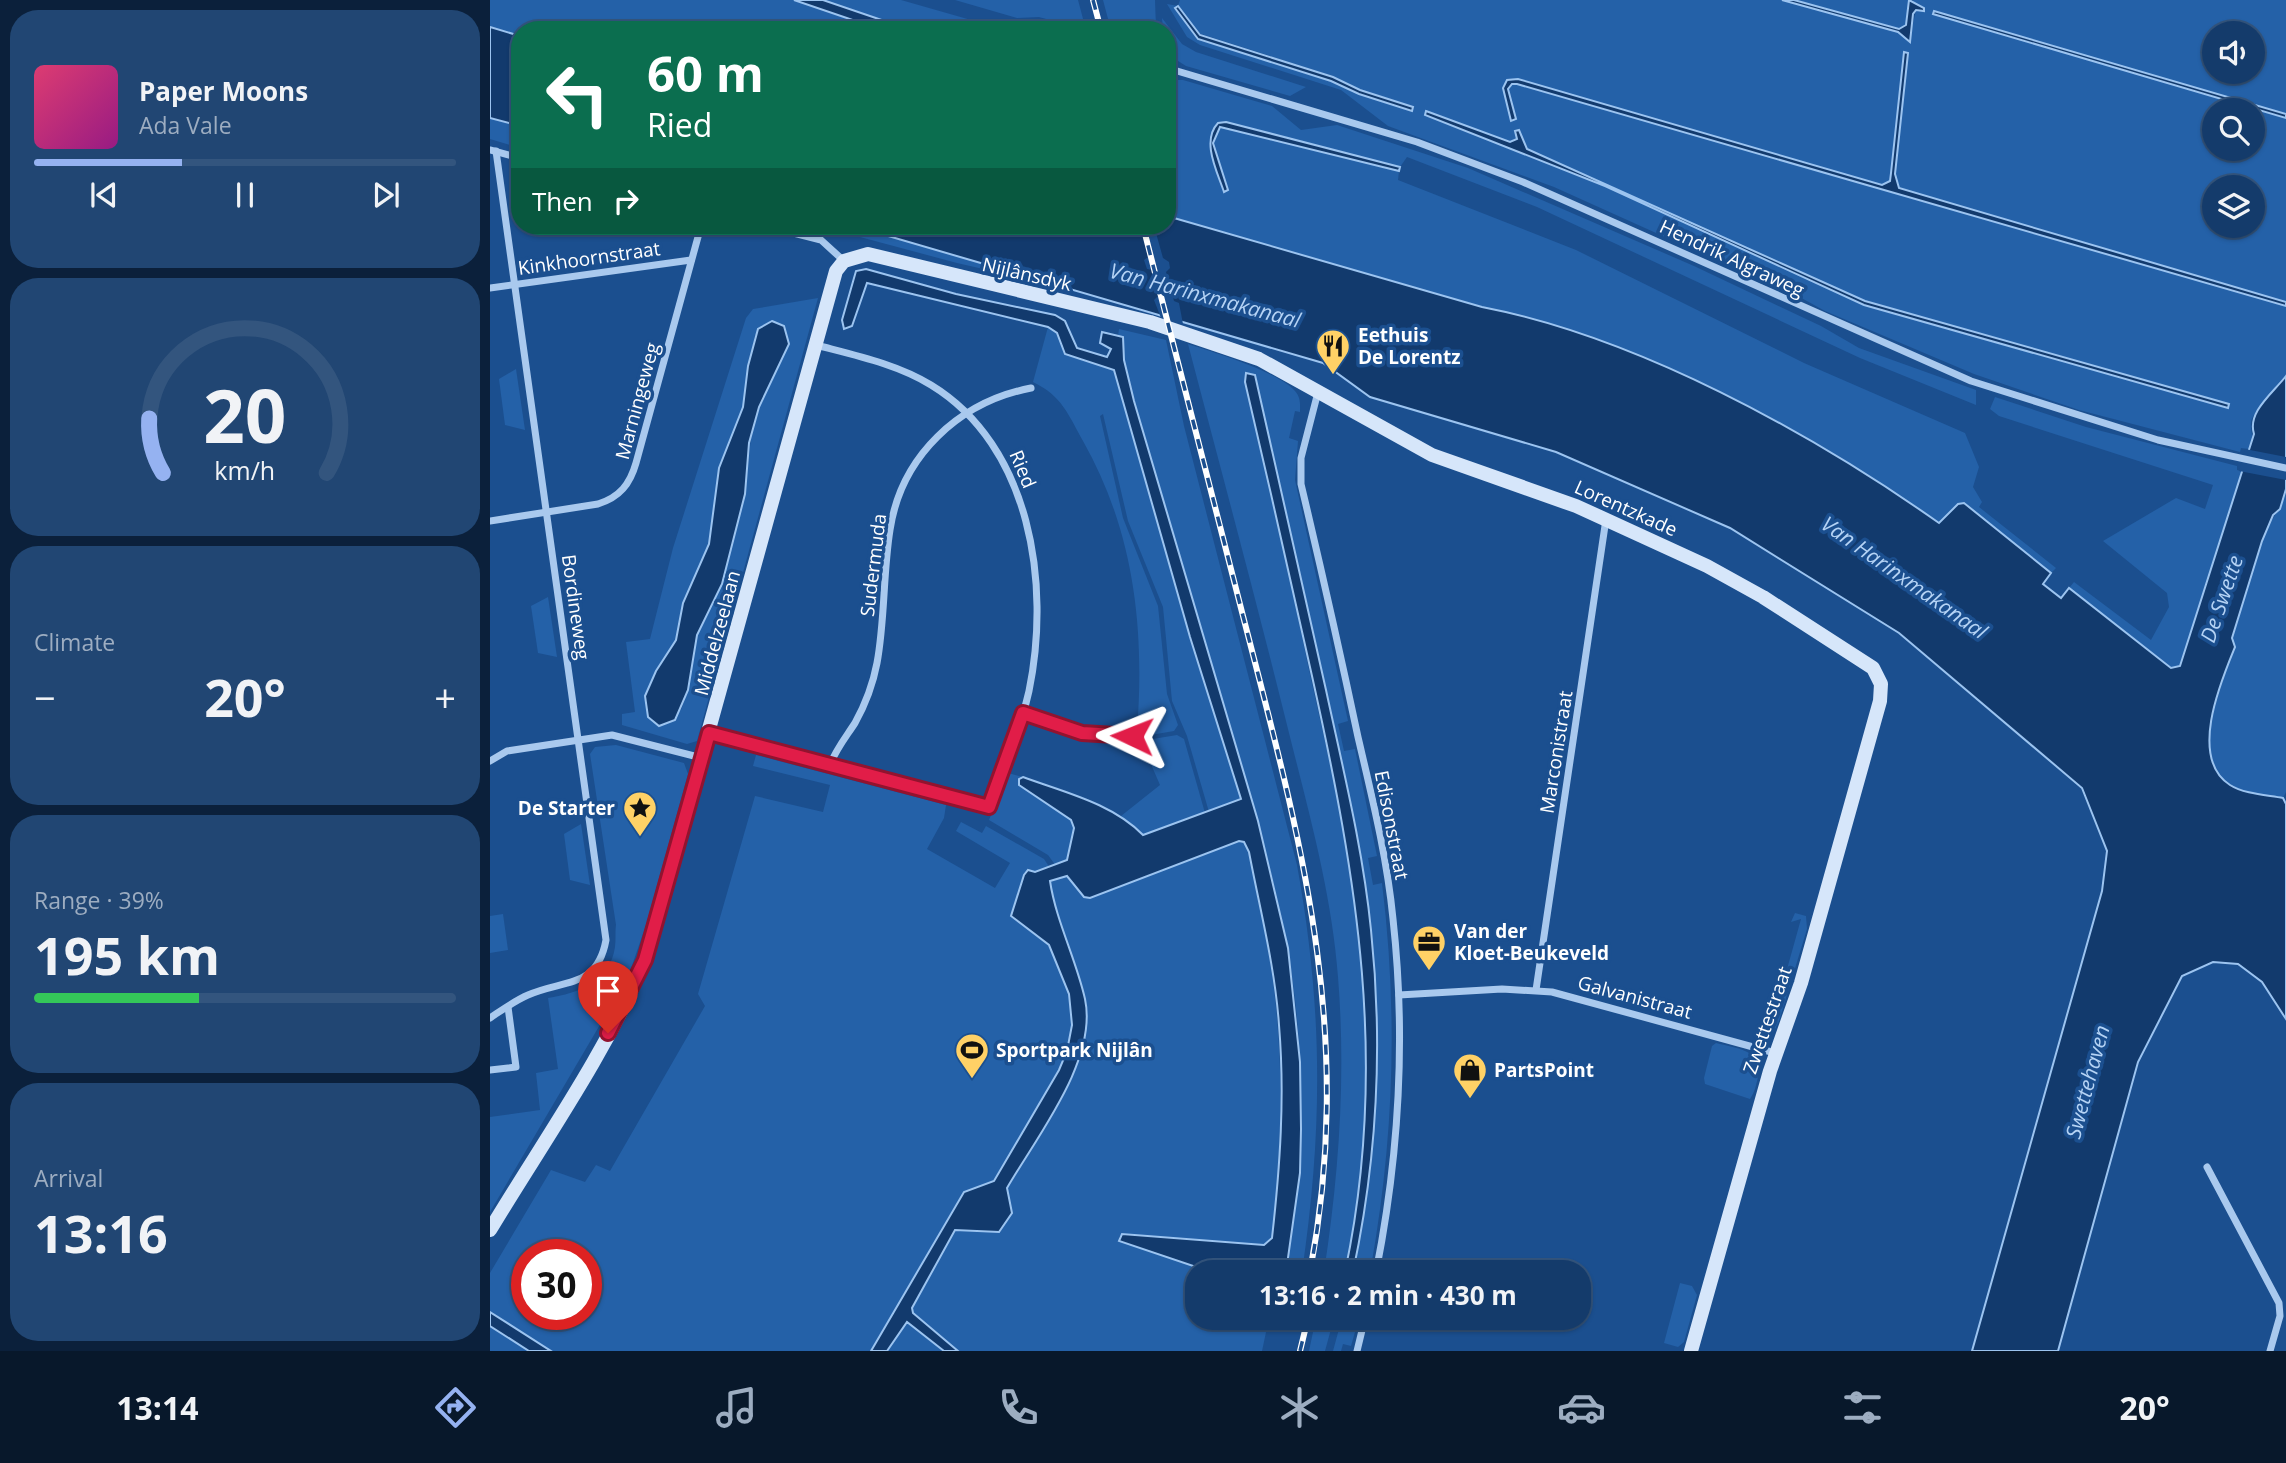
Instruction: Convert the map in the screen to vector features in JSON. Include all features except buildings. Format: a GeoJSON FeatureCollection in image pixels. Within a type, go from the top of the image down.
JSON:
{"type":"FeatureCollection","features":[{"type":"Feature","properties":{"kind":"street","name":"Hendrik Algraweg"},"geometry":{"type":"LineString","coordinates":[[1176,71],[1367,127],[1523,182],[1971,381],[2089,421],[2239,459],[2286,468]]}},
{"type":"Feature","properties":{"kind":"street"},"geometry":{"type":"LineString","coordinates":[[493,151],[511,156]]}},
{"type":"Feature","properties":{"kind":"street","name":"Bordineweg"},"geometry":{"type":"LineString","coordinates":[[490,1018],[526,996],[586,977],[595,969],[605,949],[606,930],[493,151]]}},
{"type":"Feature","properties":{"kind":"street","name":"Marningeweg"},"geometry":{"type":"LineString","coordinates":[[490,521],[606,502],[620,494],[630,480],[698,235]]}},
{"type":"Feature","properties":{"kind":"street"},"geometry":{"type":"LineString","coordinates":[[801,235],[821,240],[844,261]]}},
{"type":"Feature","properties":{"kind":"street","name":"Nijlânsdyk"},"geometry":{"type":"LineString","coordinates":[[844,261],[860,254],[876,256],[1150,322],[1259,359],[1318,392]]}},
{"type":"Feature","properties":{"kind":"street","name":"Kinkhoornstraat"},"geometry":{"type":"LineString","coordinates":[[490,288],[691,260]]}},
{"type":"Feature","properties":{"kind":"street","name":"Middelzeelaan"},"geometry":{"type":"LineString","coordinates":[[490,1230],[630,993],[645,960],[836,271],[844,261]]}},
{"type":"Feature","properties":{"kind":"street","name":"Ried"},"geometry":{"type":"LineString","coordinates":[[709,733],[989,807],[1023,713],[1035,646],[1036,599],[1031,551],[1019,501],[1006,467],[988,435],[967,411],[940,390],[914,375],[816,345]]}},
{"type":"Feature","properties":{"kind":"street","name":"Sudermuda"},"geometry":{"type":"LineString","coordinates":[[830,765],[863,706],[874,676],[890,530],[902,488],[930,443],[967,411],[991,400],[1031,388]]}},
{"type":"Feature","properties":{"kind":"street","name":"Lorentzkade"},"geometry":{"type":"LineString","coordinates":[[1318,392],[1432,455],[1606,519],[1729,577],[1866,662],[1879,676],[1880,701]]}},
{"type":"Feature","properties":{"kind":"street","name":"Edisonstraat"},"geometry":{"type":"LineString","coordinates":[[1318,392],[1301,458],[1301,484],[1384,859],[1393,917],[1399,995],[1400,1054],[1396,1142],[1378,1260]]}},
{"type":"Feature","properties":{"kind":"street","name":"Marconistraat"},"geometry":{"type":"LineString","coordinates":[[1536,990],[1606,519]]}},
{"type":"Feature","properties":{"kind":"street","name":"Zwettestraat"},"geometry":{"type":"LineString","coordinates":[[1690,1351],[1775,1053],[1798,994],[1880,701]]}},
{"type":"Feature","properties":{"kind":"street"},"geometry":{"type":"LineString","coordinates":[[1023,713],[1082,733],[1132,736]]}},
{"type":"Feature","properties":{"kind":"street"},"geometry":{"type":"LineString","coordinates":[[490,761],[507,751],[578,739],[623,736],[702,758]]}},
{"type":"Feature","properties":{"kind":"street","name":"Galvanistraat"},"geometry":{"type":"LineString","coordinates":[[1399,995],[1536,990],[1566,995],[1775,1053]]}},
{"type":"Feature","properties":{"kind":"street"},"geometry":{"type":"LineString","coordinates":[[490,1070],[516,1067],[508,1007]]}},
{"type":"Feature","properties":{"kind":"street"},"geometry":{"type":"LineString","coordinates":[[2207,1167],[2279,1303],[2280,1316],[2270,1351]]}},
{"type":"Feature","properties":{"kind":"street"},"geometry":{"type":"LineString","coordinates":[[1357,1351],[1363,1330]]}},
{"type":"Feature","properties":{"kind":"shaded area"},"geometry":{"type":"Polygon","coordinates":[[[490,0],[794,0],[856,21],[511,21],[511,33],[490,27],[490,0]]]}},
{"type":"Feature","properties":{"kind":"shaded area"},"geometry":{"type":"Polygon","coordinates":[[[823,0],[901,0],[974,21],[885,21],[823,0]]]}},
{"type":"Feature","properties":{"kind":"shaded area"},"geometry":{"type":"Polygon","coordinates":[[[955,0],[1078,0],[1084,21],[1053,21],[1039,17],[1017,18],[955,0]]]}},
{"type":"Feature","properties":{"kind":"shaded area"},"geometry":{"type":"Polygon","coordinates":[[[1103,0],[1155,0],[1156,21],[1109,21],[1103,0]]]}},
{"type":"Feature","properties":{"kind":"shaded area"},"geometry":{"type":"Polygon","coordinates":[[[1180,0],[1782,0],[1898,32],[1909,42],[1916,10],[1923,11],[1924,8],[1914,5],[1913,0],[2286,0],[2286,114],[2265,108],[2265,98],[2231,98],[1934,11],[1933,14],[2218,98],[2202,98],[2202,161],[2265,161],[2265,112],[2286,118],[2286,302],[1899,188],[1895,174],[1905,52],[1890,181],[1882,185],[1518,79],[1510,79],[1503,88],[1512,121],[1508,89],[1512,84],[1517,84],[2286,306],[2286,376],[2253,418],[2249,449],[2241,448],[2240,452],[2079,410],[1974,374],[1825,311],[1751,270],[1716,260],[1554,187],[1388,126],[1341,90],[1200,45],[1187,37],[1167,4],[1178,6],[1180,0]],[[1198,33],[1198,39],[1331,81],[1359,94],[1360,90],[1333,76],[1198,33]],[[1426,112],[1425,115],[1605,186],[1864,305],[2228,407],[2229,404],[1865,301],[1527,149],[1519,130],[1517,139],[1510,142],[1426,112]]]}},
{"type":"Feature","properties":{"kind":"shaded area"},"geometry":{"type":"Polygon","coordinates":[[[1794,0],[1909,0],[1906,25],[1899,29],[1794,0]]]}},
{"type":"Feature","properties":{"kind":"shaded area"},"geometry":{"type":"Polygon","coordinates":[[[1176,36],[1182,44],[1196,52],[1306,87],[1290,96],[1186,66],[1176,60],[1176,36]]]}},
{"type":"Feature","properties":{"kind":"shaded area"},"geometry":{"type":"Polygon","coordinates":[[[1176,80],[1272,106],[1301,130],[1337,125],[1468,168],[1694,266],[1821,326],[1859,348],[1976,390],[1976,405],[1860,358],[1537,207],[1407,157],[1400,167],[1226,122],[1210,135],[1228,190],[1213,143],[1220,127],[1399,171],[1398,180],[1576,250],[1804,363],[1965,433],[1979,467],[1973,487],[1982,502],[1979,507],[2056,568],[2051,573],[1964,503],[1958,504],[1939,523],[1835,455],[1721,392],[1601,341],[1541,321],[1482,307],[1176,219],[1176,80]]]}},
{"type":"Feature","properties":{"kind":"shaded area"},"geometry":{"type":"Polygon","coordinates":[[[490,118],[511,124],[511,145],[490,139],[490,118]]]}},
{"type":"Feature","properties":{"kind":"shaded area"},"geometry":{"type":"Polygon","coordinates":[[[853,235],[885,235],[1084,292],[957,263],[853,235]]]}},
{"type":"Feature","properties":{"kind":"shaded area"},"geometry":{"type":"Polygon","coordinates":[[[818,298],[697,741],[687,744],[622,725],[622,714],[635,712],[626,642],[650,639],[673,548],[746,318],[753,309],[818,298]],[[755,335],[743,407],[719,468],[709,544],[683,603],[676,640],[656,671],[645,696],[681,710],[688,690],[697,635],[727,556],[745,494],[752,428],[764,391],[789,344],[755,335]]]}},
{"type":"Feature","properties":{"kind":"shaded area"},"geometry":{"type":"Polygon","coordinates":[[[1048,327],[1058,333],[1065,354],[1114,370],[1190,637],[1241,800],[1209,812],[1187,736],[1172,701],[1163,607],[1128,521],[1103,414],[1100,416],[1123,518],[1158,606],[1167,694],[1178,725],[1174,731],[1139,737],[1137,618],[1125,545],[1100,475],[1073,422],[1051,393],[1033,382],[1048,327]]]}},
{"type":"Feature","properties":{"kind":"shaded area"},"geometry":{"type":"Polygon","coordinates":[[[1119,329],[1166,340],[1184,426],[1297,865],[1312,969],[1317,1068],[1314,1168],[1304,1260],[1288,1260],[1297,1191],[1301,1109],[1298,1027],[1287,946],[1260,832],[1134,401],[1124,360],[1124,339],[1118,336],[1119,329]]]}},
{"type":"Feature","properties":{"kind":"shaded area"},"geometry":{"type":"Polygon","coordinates":[[[1188,344],[1245,363],[1275,377],[1295,391],[1300,401],[1300,412],[1295,411],[1289,438],[1298,441],[1295,480],[1348,721],[1338,724],[1344,751],[1355,749],[1377,856],[1368,858],[1373,885],[1382,883],[1387,932],[1392,1028],[1389,1123],[1372,1260],[1355,1260],[1370,1170],[1376,1067],[1376,1016],[1368,913],[1361,862],[1275,462],[1299,623],[1348,849],[1361,941],[1366,1024],[1366,1107],[1359,1190],[1347,1260],[1326,1260],[1334,1198],[1341,1088],[1338,977],[1331,916],[1319,854],[1188,344]]]}},
{"type":"Feature","properties":{"kind":"shaded area"},"geometry":{"type":"Polygon","coordinates":[[[516,369],[525,430],[505,425],[499,379],[516,369]]]}},
{"type":"Feature","properties":{"kind":"shaded area"},"geometry":{"type":"Polygon","coordinates":[[[1995,397],[2086,427],[2237,466],[2237,470],[2243,472],[2180,667],[2171,668],[2069,588],[2074,582],[2151,640],[2169,607],[2167,593],[2103,541],[2176,498],[2205,509],[2213,485],[1999,416],[1990,409],[1995,397]]]}},
{"type":"Feature","properties":{"kind":"shaded area"},"geometry":{"type":"Polygon","coordinates":[[[2286,493],[2286,792],[2283,798],[2235,788],[2218,776],[2210,759],[2209,739],[2232,638],[2251,574],[2264,536],[2286,493]]]}},
{"type":"Feature","properties":{"kind":"shaded area"},"geometry":{"type":"Polygon","coordinates":[[[548,597],[557,657],[538,653],[531,606],[548,597]]]}},
{"type":"Feature","properties":{"kind":"shaded area"},"geometry":{"type":"Polygon","coordinates":[[[1177,735],[1184,739],[1205,813],[1142,835],[1121,816],[1160,785],[1141,741],[1177,735]]]}},
{"type":"Feature","properties":{"kind":"shaded area"},"geometry":{"type":"Polygon","coordinates":[[[616,745],[684,763],[688,774],[646,925],[628,977],[490,1212],[490,1117],[540,1110],[536,1073],[558,1069],[548,998],[571,993],[591,984],[607,969],[612,959],[616,925],[590,754],[595,747],[616,745]]]}},
{"type":"Feature","properties":{"kind":"shaded area","name":"Sportpark Nijlân"},"geometry":{"type":"Polygon","coordinates":[[[756,755],[946,805],[944,818],[927,849],[995,888],[1010,863],[956,831],[961,822],[982,833],[986,826],[1044,859],[1050,868],[1035,872],[1011,916],[1028,928],[1051,880],[1067,876],[1084,897],[1239,841],[1244,842],[1252,862],[1267,942],[1278,1026],[1279,1152],[1272,1238],[1264,1245],[1122,1234],[1119,1237],[1120,1241],[1185,1263],[1185,1330],[1266,1330],[1262,1351],[490,1351],[490,1273],[551,1170],[585,1182],[596,1165],[610,1171],[705,1006],[698,994],[755,796],[823,812],[830,785],[753,766],[756,755]]]}},
{"type":"Feature","properties":{"kind":"shaded area"},"geometry":{"type":"Polygon","coordinates":[[[1008,773],[1023,777],[1019,785],[1071,820],[1074,828],[1067,860],[1056,866],[1048,855],[989,820],[1008,773]]]}},
{"type":"Feature","properties":{"kind":"shaded area"},"geometry":{"type":"Polygon","coordinates":[[[581,824],[590,885],[570,880],[564,834],[581,824]]]}},
{"type":"Feature","properties":{"kind":"shaded area"},"geometry":{"type":"Polygon","coordinates":[[[1795,913],[1806,916],[1807,929],[1779,1021],[1772,1035],[1761,1040],[1761,1028],[1772,1023],[1801,919],[1791,922],[1795,913]]]}},
{"type":"Feature","properties":{"kind":"shaded area"},"geometry":{"type":"Polygon","coordinates":[[[503,914],[508,950],[490,953],[490,916],[503,914]]]}},
{"type":"Feature","properties":{"kind":"shaded area"},"geometry":{"type":"Polygon","coordinates":[[[1716,1043],[1747,1052],[1757,1061],[1758,1077],[1750,1099],[1705,1084],[1712,1046],[1716,1043]]]}},
{"type":"Feature","properties":{"kind":"shaded area"},"geometry":{"type":"Polygon","coordinates":[[[1680,1283],[1692,1286],[1697,1295],[1684,1342],[1678,1347],[1664,1343],[1680,1283]]]}},
{"type":"Feature","properties":{"kind":"shaded area"},"geometry":{"type":"Polygon","coordinates":[[[1313,1330],[1331,1330],[1325,1351],[1309,1351],[1313,1330]]]}},
{"type":"Feature","properties":{"kind":"shaded area"},"geometry":{"type":"Polygon","coordinates":[[[1339,1330],[1356,1330],[1351,1346],[1343,1344],[1341,1351],[1333,1351],[1339,1330]]]}},
{"type":"Feature","properties":{"kind":"water"},"geometry":{"type":"Polygon","coordinates":[[[794,0],[823,0],[885,21],[856,21],[794,0]]]}},
{"type":"Feature","properties":{"kind":"water"},"geometry":{"type":"Polygon","coordinates":[[[1782,0],[1794,0],[1899,29],[1906,25],[1909,0],[1924,8],[1924,11],[1916,10],[1913,14],[1910,42],[1898,32],[1782,0]]]}},
{"type":"Feature","properties":{"kind":"water"},"geometry":{"type":"Polygon","coordinates":[[[1178,6],[1200,35],[1333,77],[1360,90],[1413,107],[1412,111],[1359,94],[1331,81],[1198,39],[1175,8],[1178,6]]]}},
{"type":"Feature","properties":{"kind":"water"},"geometry":{"type":"Polygon","coordinates":[[[1934,11],[2231,98],[2218,98],[1933,14],[1934,11]]]}},
{"type":"Feature","properties":{"kind":"water"},"geometry":{"type":"Polygon","coordinates":[[[490,27],[511,33],[511,124],[490,118],[490,27]]]}},
{"type":"Feature","properties":{"kind":"water"},"geometry":{"type":"Polygon","coordinates":[[[1904,52],[1908,53],[1895,174],[1899,188],[2286,302],[2286,306],[1517,84],[1512,84],[1508,89],[1516,119],[1511,121],[1503,88],[1507,80],[1518,79],[1882,185],[1890,181],[1904,52]]]}},
{"type":"Feature","properties":{"kind":"water"},"geometry":{"type":"Polygon","coordinates":[[[2265,108],[2286,114],[2286,118],[2265,112],[2265,108]]]}},
{"type":"Feature","properties":{"kind":"water"},"geometry":{"type":"Polygon","coordinates":[[[1426,111],[1510,142],[1517,139],[1515,131],[1519,130],[1527,149],[1865,301],[2229,404],[2228,408],[1864,305],[1605,186],[1425,115],[1426,111]]]}},
{"type":"Feature","properties":{"kind":"water"},"geometry":{"type":"Polygon","coordinates":[[[1226,122],[1400,167],[1399,171],[1220,127],[1213,143],[1228,190],[1224,192],[1212,156],[1211,138],[1218,123],[1226,122]]]}},
{"type":"Feature","properties":{"kind":"water"},"geometry":{"type":"Polygon","coordinates":[[[1176,219],[1482,307],[1541,321],[1601,341],[1720,392],[1779,423],[1835,455],[1939,523],[1958,504],[1964,503],[2051,573],[2043,584],[2061,598],[2069,588],[2171,668],[2180,666],[2254,434],[2254,418],[2262,403],[2286,376],[2286,489],[2280,509],[2273,515],[2262,541],[2232,638],[2235,647],[2216,698],[2209,738],[2211,757],[2218,773],[2230,785],[2249,792],[2283,798],[2286,804],[2286,1019],[2262,982],[2238,964],[2213,962],[2182,976],[2138,1062],[2058,1351],[1972,1351],[2102,891],[2107,851],[2082,788],[1899,633],[1730,528],[1556,452],[1370,397],[1323,363],[885,235],[1176,235],[1176,219]]]}},
{"type":"Feature","properties":{"kind":"water"},"geometry":{"type":"Polygon","coordinates":[[[866,269],[956,294],[1055,315],[1065,321],[1077,348],[1107,357],[1111,349],[1100,343],[1102,332],[1123,337],[1124,360],[1134,401],[1258,821],[1288,948],[1300,1062],[1300,1173],[1288,1260],[1185,1260],[1185,1263],[1119,1241],[1122,1234],[1264,1245],[1272,1238],[1281,1132],[1282,1079],[1271,960],[1249,852],[1244,842],[1239,841],[1090,898],[1084,897],[1067,876],[1050,881],[1085,999],[1087,1023],[1083,1047],[1062,1097],[1007,1188],[1012,1213],[999,1232],[955,1230],[912,1308],[913,1313],[958,1351],[944,1351],[907,1322],[887,1351],[871,1351],[964,1192],[994,1181],[1059,1070],[1067,1051],[1072,1025],[1069,994],[1049,945],[1011,916],[1024,875],[1028,870],[1035,872],[1067,860],[1074,828],[1071,820],[1019,785],[1019,779],[1023,777],[1102,807],[1131,824],[1143,835],[1241,799],[1190,637],[1114,370],[1065,354],[1057,333],[1048,327],[867,283],[852,326],[844,329],[842,320],[856,271],[866,269]]]}},
{"type":"Feature","properties":{"kind":"water"},"geometry":{"type":"Polygon","coordinates":[[[772,321],[784,326],[789,344],[759,407],[749,443],[745,494],[722,584],[697,635],[688,690],[675,720],[659,726],[648,717],[645,696],[656,671],[676,640],[683,603],[709,544],[719,468],[743,407],[748,366],[758,329],[772,321]]]}},
{"type":"Feature","properties":{"kind":"water"},"geometry":{"type":"Polygon","coordinates":[[[1246,373],[1255,375],[1346,779],[1371,930],[1377,1016],[1376,1102],[1368,1187],[1355,1260],[1347,1260],[1358,1196],[1365,1120],[1366,1046],[1354,899],[1328,751],[1245,382],[1246,373]]]}},
{"type":"Feature","properties":{"kind":"water"},"geometry":{"type":"Polygon","coordinates":[[[490,1312],[511,1325],[511,1330],[518,1330],[551,1351],[529,1351],[490,1326],[490,1312]]]}},
{"type":"Feature","properties":{"kind":"pier"},"geometry":{"type":"Polygon","coordinates":[[[1143,235],[1157,235],[1163,258],[1169,262],[1170,268],[1166,272],[1174,301],[1179,303],[1183,324],[1161,318],[1154,300],[1158,296],[1152,270],[1147,269],[1144,260],[1148,257],[1143,235]]]}},
{"type":"Feature","properties":{"kind":"pier"},"geometry":{"type":"Polygon","coordinates":[[[2245,449],[2286,457],[2286,480],[2239,471],[2245,449]]]}},
{"type":"Feature","properties":{"kind":"railway"},"geometry":{"type":"LineString","coordinates":[[1093,0],[1099,21]]}},
{"type":"Feature","properties":{"kind":"railway"},"geometry":{"type":"LineString","coordinates":[[1145,235],[1285,781],[1315,940],[1324,1020],[1327,1101],[1322,1185],[1312,1260]]}},
{"type":"Feature","properties":{"kind":"railway"},"geometry":{"type":"LineString","coordinates":[[1300,1351],[1305,1330]]}},
{"type":"Feature","properties":{"kind":"place","name":"Eethuis De Lorentz"},"geometry":{"type":"Point","coordinates":[1333,376]}},
{"type":"Feature","properties":{"kind":"place","name":"De Starter"},"geometry":{"type":"Point","coordinates":[640,838]}},
{"type":"Feature","properties":{"kind":"place","name":"Van der Kloet-Beukeveld"},"geometry":{"type":"Point","coordinates":[1429,972]}},
{"type":"Feature","properties":{"kind":"place","name":"Sportpark Nijlân"},"geometry":{"type":"Point","coordinates":[972,1080]}},
{"type":"Feature","properties":{"kind":"place","name":"PartsPoint"},"geometry":{"type":"Point","coordinates":[1470,1100]}},
{"type":"Feature","properties":{"kind":"route"},"geometry":{"type":"LineString","coordinates":[[608,1033],[645,960],[709,733],[989,807],[1023,713],[1082,733],[1132,736]]}},
{"type":"Feature","properties":{"kind":"water label","name":"Van Harinxmakanaal"},"geometry":{"type":"Point","coordinates":[1205,296]}},
{"type":"Feature","properties":{"kind":"water label","name":"Van Harinxmakanaal"},"geometry":{"type":"Point","coordinates":[1904,578]}},
{"type":"Feature","properties":{"kind":"water label","name":"De Swette"},"geometry":{"type":"Point","coordinates":[2222,599]}},
{"type":"Feature","properties":{"kind":"water label","name":"Swettehaven"},"geometry":{"type":"Point","coordinates":[2088,1082]}}]}
